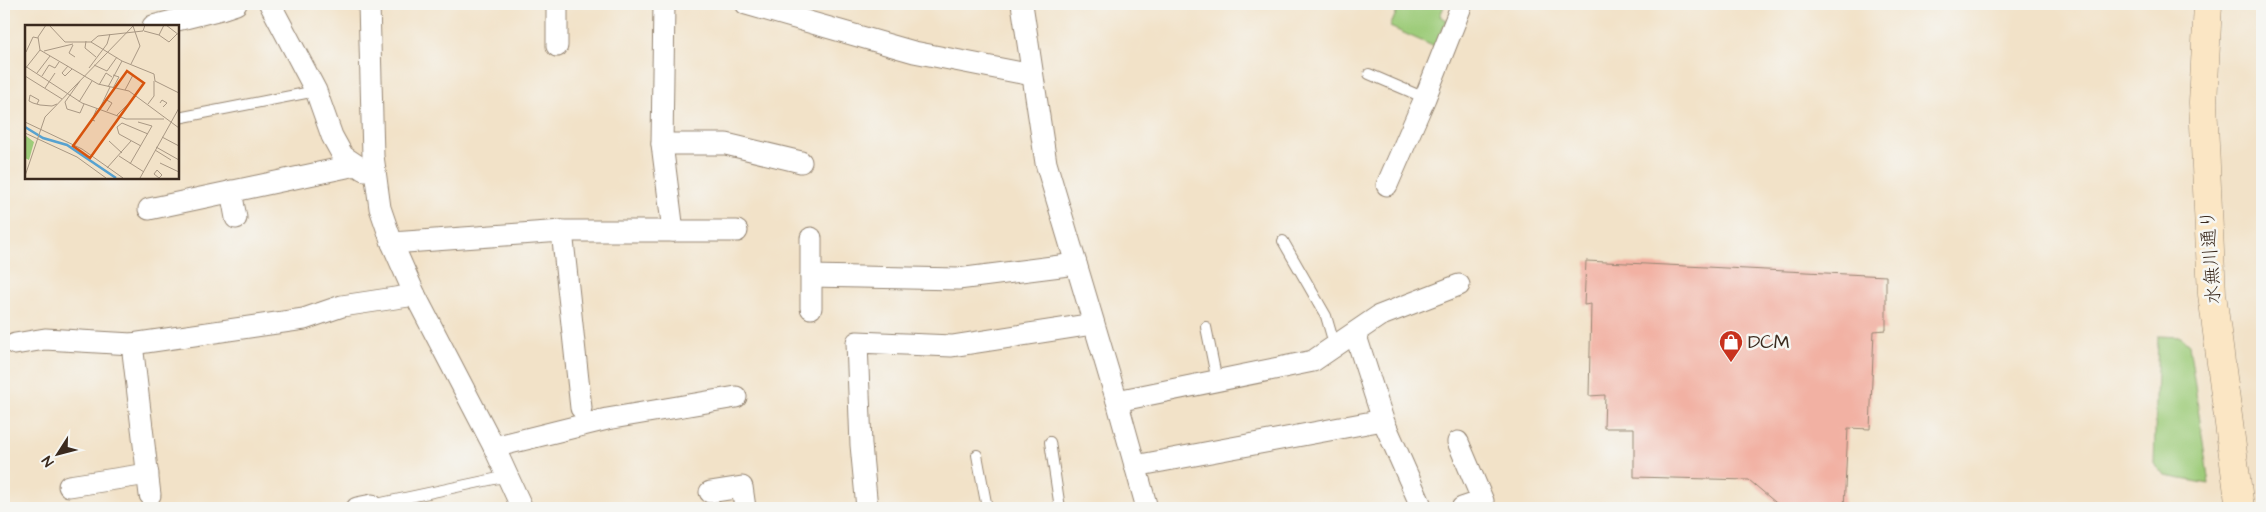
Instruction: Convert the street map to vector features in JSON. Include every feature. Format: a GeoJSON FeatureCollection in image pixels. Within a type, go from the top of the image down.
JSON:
{"type":"FeatureCollection","features":[{"type":"Feature","properties":{"kind":"street"},"geometry":{"type":"LineString","coordinates":[[157,25],[221,10],[236,4]]}},
{"type":"Feature","properties":{"kind":"street"},"geometry":{"type":"LineString","coordinates":[[270,4],[316,91],[332,136],[343,156],[375,176]]}},
{"type":"Feature","properties":{"kind":"street"},"geometry":{"type":"LineString","coordinates":[[370,4],[375,176],[380,208],[392,243],[416,295],[494,447],[522,508]]}},
{"type":"Feature","properties":{"kind":"street"},"geometry":{"type":"LineString","coordinates":[[557,4],[557,46]]}},
{"type":"Feature","properties":{"kind":"street"},"geometry":{"type":"LineString","coordinates":[[664,4],[662,144],[673,231]]}},
{"type":"Feature","properties":{"kind":"street"},"geometry":{"type":"LineString","coordinates":[[746,4],[914,52],[1032,75]]}},
{"type":"Feature","properties":{"kind":"street"},"geometry":{"type":"LineString","coordinates":[[1022,4],[1046,163],[1117,401],[1146,508]]}},
{"type":"Feature","properties":{"kind":"street"},"geometry":{"type":"LineString","coordinates":[[1387,185],[1425,98],[1462,4]]}},
{"type":"Feature","properties":{"kind":"street","name":"水無川通り"},"geometry":{"type":"LineString","coordinates":[[2208,4],[2203,104],[2212,294],[2240,508]]}},
{"type":"Feature","properties":{"kind":"street"},"geometry":{"type":"LineString","coordinates":[[662,144],[726,144],[801,162]]}},
{"type":"Feature","properties":{"kind":"street"},"geometry":{"type":"LineString","coordinates":[[149,209],[356,165]]}},
{"type":"Feature","properties":{"kind":"street"},"geometry":{"type":"LineString","coordinates":[[231,191],[236,218]]}},
{"type":"Feature","properties":{"kind":"street"},"geometry":{"type":"LineString","coordinates":[[392,243],[562,231],[737,231]]}},
{"type":"Feature","properties":{"kind":"street"},"geometry":{"type":"LineString","coordinates":[[562,231],[581,408]]}},
{"type":"Feature","properties":{"kind":"street"},"geometry":{"type":"LineString","coordinates":[[811,238],[811,308]]}},
{"type":"Feature","properties":{"kind":"street"},"geometry":{"type":"LineString","coordinates":[[811,276],[958,279],[1076,264]]}},
{"type":"Feature","properties":{"kind":"street"},"geometry":{"type":"LineString","coordinates":[[1117,401],[1313,361],[1379,316],[1459,285]]}},
{"type":"Feature","properties":{"kind":"street"},"geometry":{"type":"LineString","coordinates":[[15,344],[45,339],[132,344],[304,319],[342,306],[416,295]]}},
{"type":"Feature","properties":{"kind":"street"},"geometry":{"type":"LineString","coordinates":[[867,508],[860,445],[857,342],[952,346],[1093,324]]}},
{"type":"Feature","properties":{"kind":"street"},"geometry":{"type":"LineString","coordinates":[[1355,333],[1383,420],[1422,508]]}},
{"type":"Feature","properties":{"kind":"street"},"geometry":{"type":"LineString","coordinates":[[132,344],[150,495]]}},
{"type":"Feature","properties":{"kind":"street"},"geometry":{"type":"LineString","coordinates":[[494,447],[607,419],[736,397]]}},
{"type":"Feature","properties":{"kind":"street"},"geometry":{"type":"LineString","coordinates":[[1135,466],[1383,420]]}},
{"type":"Feature","properties":{"kind":"street"},"geometry":{"type":"LineString","coordinates":[[1458,442],[1485,504],[1462,508]]}},
{"type":"Feature","properties":{"kind":"street"},"geometry":{"type":"LineString","coordinates":[[69,486],[148,474]]}},
{"type":"Feature","properties":{"kind":"street"},"geometry":{"type":"LineString","coordinates":[[710,492],[742,486],[745,508]]}},
{"type":"Feature","properties":{"kind":"lane"},"geometry":{"type":"LineString","coordinates":[[1369,74],[1425,98]]}},
{"type":"Feature","properties":{"kind":"lane"},"geometry":{"type":"LineString","coordinates":[[179,118],[316,91]]}},
{"type":"Feature","properties":{"kind":"lane"},"geometry":{"type":"LineString","coordinates":[[1282,241],[1326,316],[1335,347]]}},
{"type":"Feature","properties":{"kind":"lane"},"geometry":{"type":"LineString","coordinates":[[1206,327],[1217,381]]}},
{"type":"Feature","properties":{"kind":"lane"},"geometry":{"type":"LineString","coordinates":[[1050,442],[1060,508]]}},
{"type":"Feature","properties":{"kind":"lane"},"geometry":{"type":"LineString","coordinates":[[977,455],[987,508]]}},
{"type":"Feature","properties":{"kind":"lane"},"geometry":{"type":"LineString","coordinates":[[367,507],[508,476]]}},
{"type":"Feature","properties":{"kind":"green space"},"geometry":{"type":"Polygon","coordinates":[[[1400,4],[1445,4],[1440,16],[1447,20],[1435,47],[1390,27],[1400,4]]]}},
{"type":"Feature","properties":{"kind":"green space"},"geometry":{"type":"Polygon","coordinates":[[[2158,336],[2181,337],[2189,344],[2209,484],[2166,476],[2154,464],[2158,336]]]}},
{"type":"Feature","properties":{"kind":"building","name":"DCM"},"geometry":{"type":"Polygon","coordinates":[[[1586,261],[1886,276],[1886,330],[1874,331],[1870,429],[1848,428],[1844,508],[1782,508],[1749,480],[1634,477],[1634,428],[1604,428],[1605,395],[1589,396],[1591,304],[1584,305],[1586,261]]]}},
{"type":"Feature","properties":{"kind":"place","name":"DCM"},"geometry":{"type":"Point","coordinates":[1731,363]}}]}
